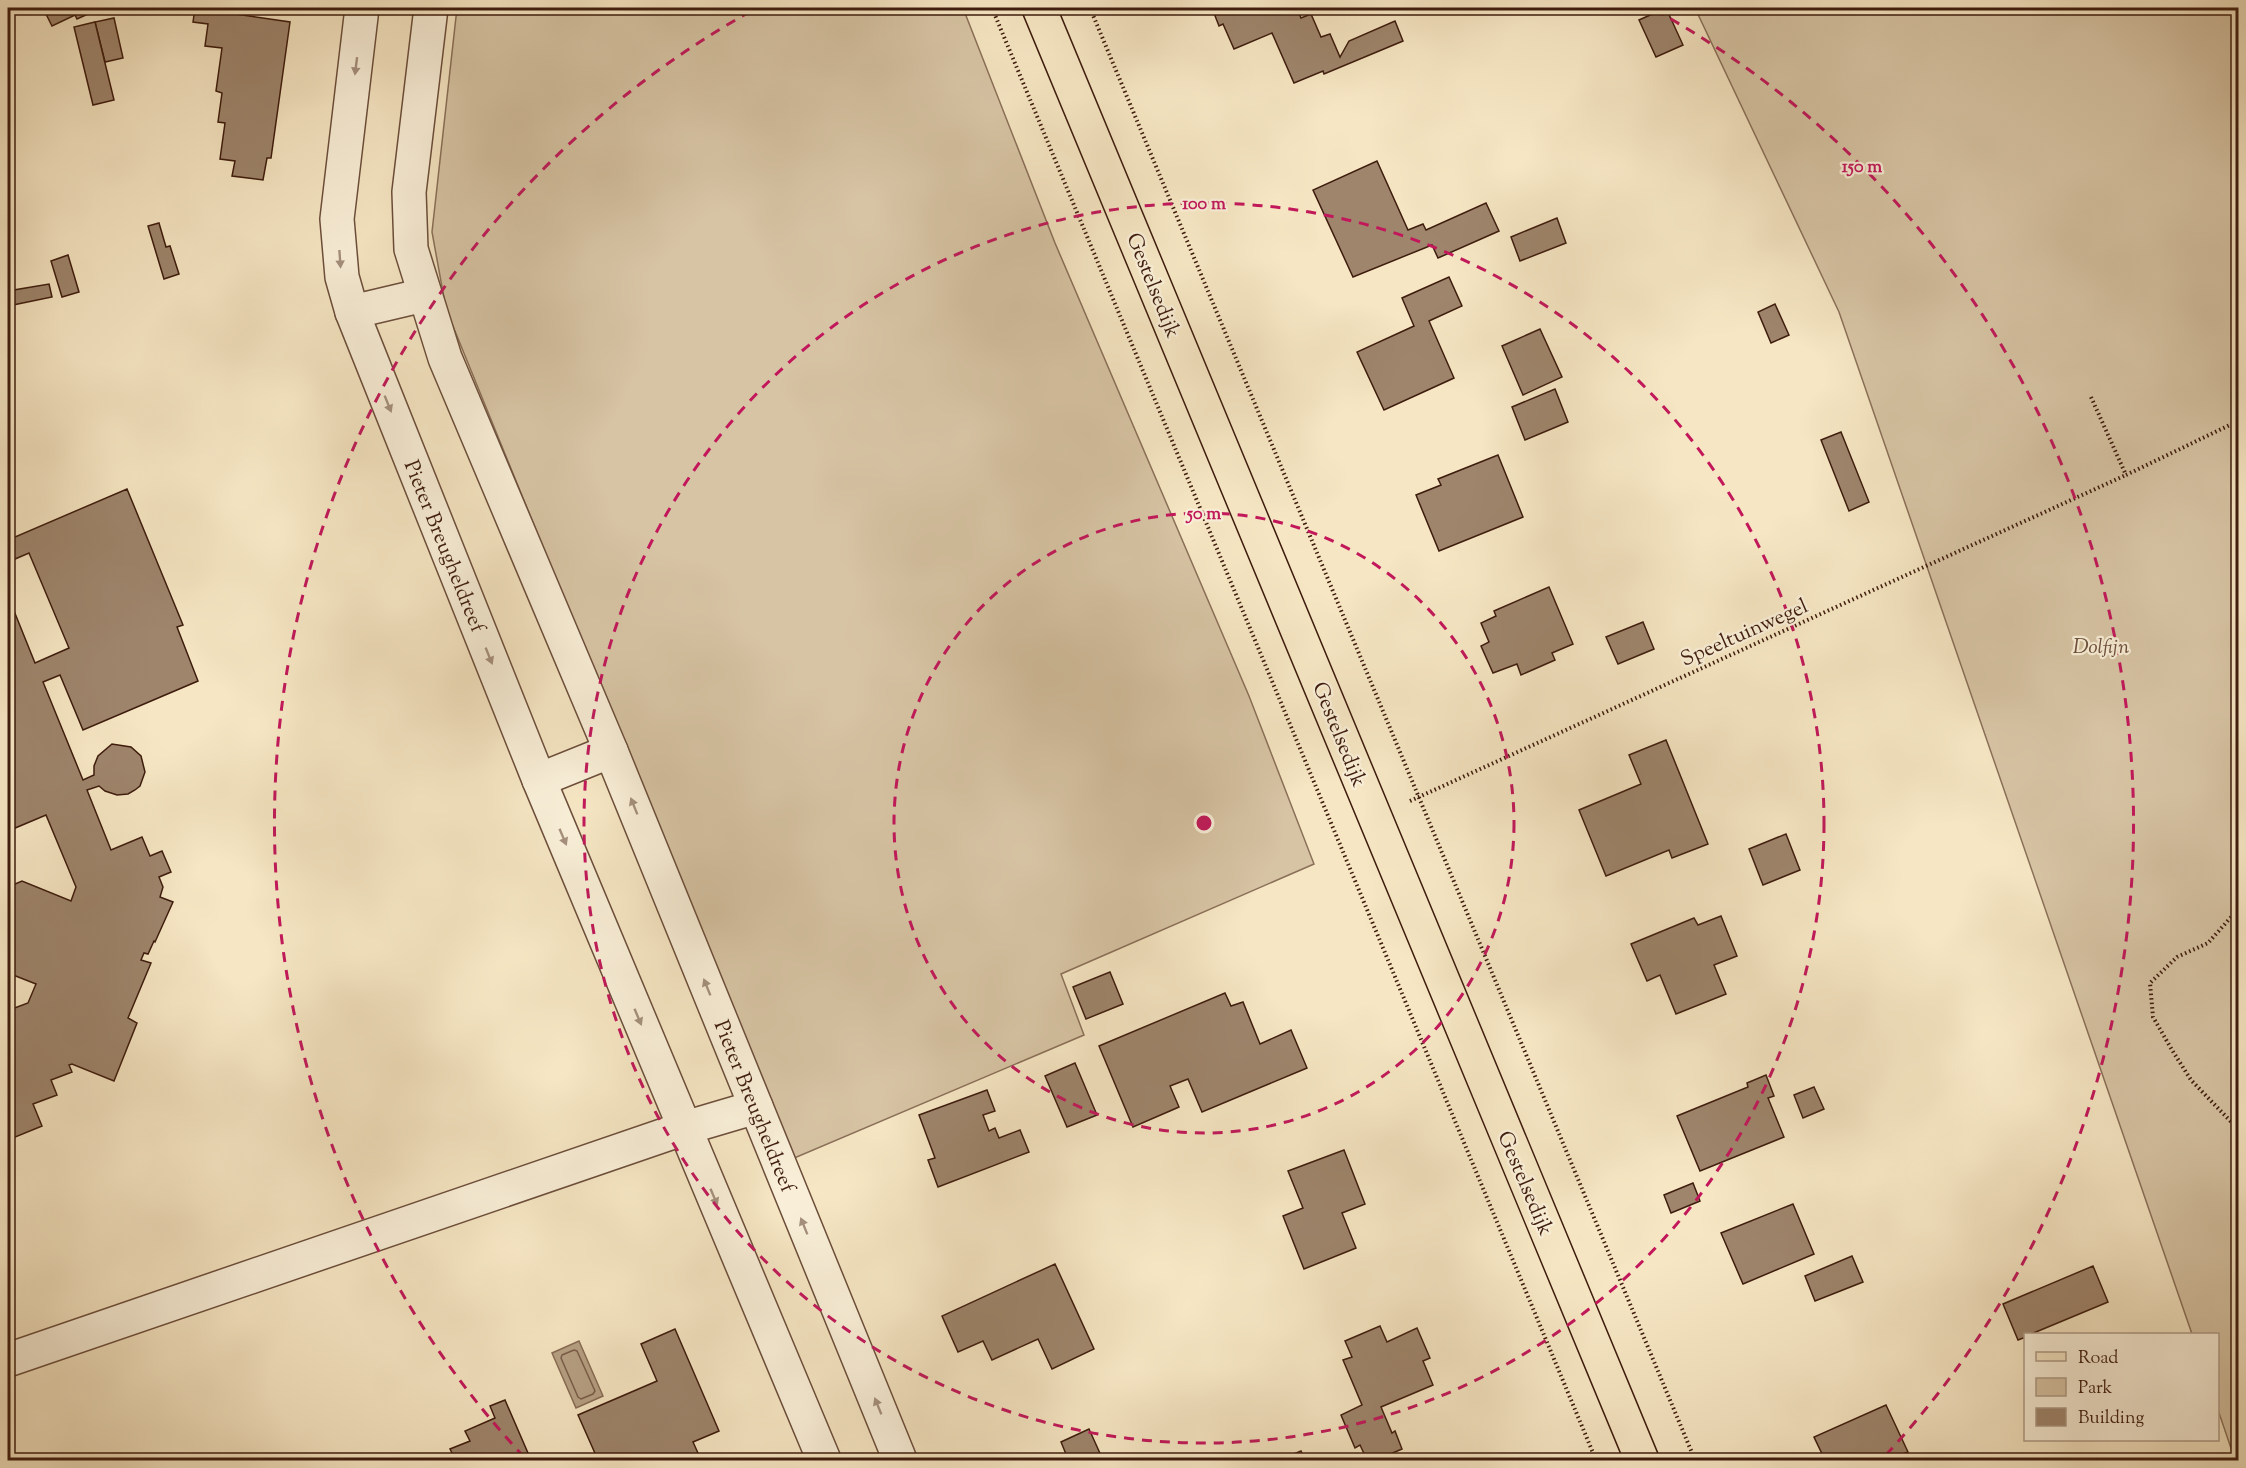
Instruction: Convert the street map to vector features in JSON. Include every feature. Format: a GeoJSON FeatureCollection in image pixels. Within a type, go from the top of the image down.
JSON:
{"type":"FeatureCollection","features":[{"type":"Feature","properties":{"kind":"main road","name":"Gestelsedijk"},"geometry":{"type":"LineString","coordinates":[[1039,8],[1642,1461]]}},
{"type":"Feature","properties":{"kind":"street","name":"Pieter Breugheldreef"},"geometry":{"type":"LineString","coordinates":[[362,8],[338,219],[342,277],[352,312],[539,780],[824,1461]]}},
{"type":"Feature","properties":{"kind":"street","name":"Pieter Breugheldreef"},"geometry":{"type":"LineString","coordinates":[[430,8],[409,192],[411,249],[424,295],[445,358],[611,751],[900,1461]]}},
{"type":"Feature","properties":{"kind":"street"},"geometry":{"type":"LineString","coordinates":[[352,312],[424,295]]}},
{"type":"Feature","properties":{"kind":"street"},"geometry":{"type":"LineString","coordinates":[[539,780],[611,751]]}},
{"type":"Feature","properties":{"kind":"street"},"geometry":{"type":"LineString","coordinates":[[9,1356],[685,1128],[756,1107]]}},
{"type":"Feature","properties":{"kind":"path"},"geometry":{"type":"LineString","coordinates":[[992,8],[1596,1461]]}},
{"type":"Feature","properties":{"kind":"path"},"geometry":{"type":"LineString","coordinates":[[1090,8],[1695,1461]]}},
{"type":"Feature","properties":{"kind":"path"},"geometry":{"type":"LineString","coordinates":[[2091,397],[2126,474]]}},
{"type":"Feature","properties":{"kind":"path","name":"Speeltuinwegel"},"geometry":{"type":"LineString","coordinates":[[1375,818],[2238,421]]}},
{"type":"Feature","properties":{"kind":"path"},"geometry":{"type":"LineString","coordinates":[[2238,864],[2233,915],[2208,943],[2177,957],[2150,983],[2153,1017],[2172,1050],[2191,1080],[2238,1129]]}},
{"type":"Feature","properties":{"kind":"green space"},"geometry":{"type":"Polygon","coordinates":[[[457,8],[963,8],[1055,243],[1249,696],[1314,864],[1061,974],[1084,1035],[792,1159],[446,309],[432,232],[457,8]]]}},
{"type":"Feature","properties":{"kind":"green space","name":"Dolfijn"},"geometry":{"type":"Polygon","coordinates":[[[1695,8],[2238,8],[2238,1460],[2235,1460],[2219,1413],[2219,1333],[2192,1333],[1839,312],[1695,8]]]}},
{"type":"Feature","properties":{"kind":"water"},"geometry":{"type":"Polygon","coordinates":[[[579,1341],[603,1396],[576,1408],[552,1353],[579,1341]]]}},
{"type":"Feature","properties":{"kind":"building"},"geometry":{"type":"Polygon","coordinates":[[[43,8],[93,8],[95,11],[77,19],[75,15],[52,26],[43,8]]]}},
{"type":"Feature","properties":{"kind":"building"},"geometry":{"type":"Polygon","coordinates":[[[195,8],[290,22],[271,158],[267,158],[263,180],[232,176],[235,161],[220,159],[225,123],[218,122],[222,93],[216,91],[222,48],[205,46],[208,24],[193,22],[195,8]]]}},
{"type":"Feature","properties":{"kind":"building"},"geometry":{"type":"Polygon","coordinates":[[[1212,8],[1297,8],[1301,18],[1311,14],[1321,37],[1330,34],[1340,57],[1349,41],[1395,21],[1403,41],[1324,74],[1323,71],[1294,83],[1272,33],[1234,49],[1223,24],[1219,26],[1212,8]]]}},
{"type":"Feature","properties":{"kind":"building"},"geometry":{"type":"Polygon","coordinates":[[[1666,8],[1683,45],[1656,57],[1639,20],[1666,8]]]}},
{"type":"Feature","properties":{"kind":"building"},"geometry":{"type":"Polygon","coordinates":[[[114,18],[123,58],[105,62],[95,22],[114,18]]]}},
{"type":"Feature","properties":{"kind":"building"},"geometry":{"type":"Polygon","coordinates":[[[95,22],[114,100],[93,105],[74,27],[95,22]]]}},
{"type":"Feature","properties":{"kind":"building"},"geometry":{"type":"Polygon","coordinates":[[[1377,161],[1408,230],[1423,224],[1426,230],[1486,203],[1499,231],[1438,258],[1432,245],[1353,277],[1313,190],[1377,161]]]}},
{"type":"Feature","properties":{"kind":"building"},"geometry":{"type":"Polygon","coordinates":[[[1557,218],[1566,243],[1520,261],[1511,237],[1557,218]]]}},
{"type":"Feature","properties":{"kind":"building"},"geometry":{"type":"Polygon","coordinates":[[[159,223],[166,247],[170,246],[179,274],[164,279],[148,226],[159,223]]]}},
{"type":"Feature","properties":{"kind":"building"},"geometry":{"type":"Polygon","coordinates":[[[68,255],[79,292],[62,297],[51,261],[68,255]]]}},
{"type":"Feature","properties":{"kind":"building"},"geometry":{"type":"Polygon","coordinates":[[[1449,277],[1462,306],[1429,321],[1454,378],[1384,410],[1357,352],[1414,326],[1402,298],[1449,277]]]}},
{"type":"Feature","properties":{"kind":"building"},"geometry":{"type":"Polygon","coordinates":[[[49,284],[52,297],[8,306],[8,291],[49,284]]]}},
{"type":"Feature","properties":{"kind":"building"},"geometry":{"type":"Polygon","coordinates":[[[1775,304],[1789,335],[1771,343],[1758,312],[1775,304]]]}},
{"type":"Feature","properties":{"kind":"building"},"geometry":{"type":"Polygon","coordinates":[[[1540,329],[1562,377],[1523,395],[1502,346],[1540,329]]]}},
{"type":"Feature","properties":{"kind":"building"},"geometry":{"type":"Polygon","coordinates":[[[1555,389],[1568,422],[1525,440],[1512,407],[1555,389]]]}},
{"type":"Feature","properties":{"kind":"building"},"geometry":{"type":"Polygon","coordinates":[[[1841,432],[1869,502],[1849,511],[1821,440],[1841,432]]]}},
{"type":"Feature","properties":{"kind":"building"},"geometry":{"type":"Polygon","coordinates":[[[1498,455],[1523,517],[1439,551],[1416,495],[1441,485],[1438,479],[1498,455]]]}},
{"type":"Feature","properties":{"kind":"building"},"geometry":{"type":"Polygon","coordinates":[[[127,489],[183,625],[177,627],[198,681],[83,730],[60,675],[43,682],[83,780],[94,775],[94,766],[98,756],[112,744],[131,747],[141,756],[145,772],[140,786],[135,790],[128,794],[117,795],[99,786],[87,790],[111,850],[142,837],[150,856],[162,851],[171,872],[159,877],[163,887],[160,897],[173,902],[155,942],[148,954],[144,953],[141,960],[151,963],[128,1018],[137,1023],[114,1081],[72,1064],[69,1065],[72,1072],[51,1080],[57,1095],[33,1104],[42,1126],[8,1140],[8,998],[12,1009],[28,1003],[36,984],[8,973],[8,887],[22,881],[71,901],[76,887],[46,815],[8,831],[8,596],[35,663],[69,648],[29,553],[8,562],[8,540],[127,489]]]}},
{"type":"Feature","properties":{"kind":"building"},"geometry":{"type":"Polygon","coordinates":[[[1549,587],[1573,644],[1552,653],[1555,660],[1521,675],[1517,664],[1493,673],[1481,646],[1489,642],[1481,623],[1496,616],[1494,611],[1549,587]]]}},
{"type":"Feature","properties":{"kind":"building"},"geometry":{"type":"Polygon","coordinates":[[[1643,622],[1654,649],[1618,664],[1606,637],[1643,622]]]}},
{"type":"Feature","properties":{"kind":"building"},"geometry":{"type":"Polygon","coordinates":[[[1666,740],[1708,844],[1672,858],[1669,850],[1606,876],[1579,810],[1641,784],[1629,755],[1666,740]]]}},
{"type":"Feature","properties":{"kind":"building"},"geometry":{"type":"Polygon","coordinates":[[[1786,834],[1800,870],[1763,885],[1749,849],[1786,834]]]}},
{"type":"Feature","properties":{"kind":"building"},"geometry":{"type":"Polygon","coordinates":[[[1721,916],[1737,956],[1714,965],[1726,994],[1676,1014],[1660,975],[1647,981],[1631,944],[1694,918],[1698,925],[1721,916]]]}},
{"type":"Feature","properties":{"kind":"building"},"geometry":{"type":"Polygon","coordinates":[[[1110,972],[1123,1004],[1086,1019],[1073,987],[1110,972]]]}},
{"type":"Feature","properties":{"kind":"building"},"geometry":{"type":"Polygon","coordinates":[[[1225,993],[1231,1006],[1243,1002],[1260,1044],[1291,1030],[1307,1068],[1202,1112],[1188,1079],[1170,1086],[1179,1107],[1133,1127],[1099,1046],[1225,993]]]}},
{"type":"Feature","properties":{"kind":"building"},"geometry":{"type":"Polygon","coordinates":[[[1075,1063],[1097,1115],[1067,1127],[1045,1076],[1075,1063]]]}},
{"type":"Feature","properties":{"kind":"building"},"geometry":{"type":"Polygon","coordinates":[[[1766,1075],[1774,1096],[1768,1098],[1784,1137],[1700,1171],[1677,1116],[1748,1087],[1747,1083],[1766,1075]]]}},
{"type":"Feature","properties":{"kind":"building"},"geometry":{"type":"Polygon","coordinates":[[[1814,1087],[1824,1109],[1803,1118],[1794,1095],[1814,1087]]]}},
{"type":"Feature","properties":{"kind":"building"},"geometry":{"type":"Polygon","coordinates":[[[987,1090],[995,1111],[983,1115],[989,1131],[995,1128],[999,1138],[1020,1130],[1029,1152],[938,1187],[928,1160],[935,1158],[919,1115],[987,1090]]]}},
{"type":"Feature","properties":{"kind":"building"},"geometry":{"type":"Polygon","coordinates":[[[1344,1150],[1365,1204],[1342,1213],[1356,1248],[1304,1269],[1283,1216],[1303,1208],[1288,1171],[1344,1150]]]}},
{"type":"Feature","properties":{"kind":"building"},"geometry":{"type":"Polygon","coordinates":[[[1693,1183],[1700,1201],[1671,1213],[1664,1195],[1693,1183]]]}},
{"type":"Feature","properties":{"kind":"building"},"geometry":{"type":"Polygon","coordinates":[[[1793,1204],[1814,1254],[1743,1284],[1721,1233],[1793,1204]]]}},
{"type":"Feature","properties":{"kind":"building"},"geometry":{"type":"Polygon","coordinates":[[[1852,1256],[1863,1282],[1815,1301],[1805,1276],[1852,1256]]]}},
{"type":"Feature","properties":{"kind":"building"},"geometry":{"type":"Polygon","coordinates":[[[1055,1264],[1094,1349],[1052,1369],[1038,1339],[992,1360],[983,1341],[958,1352],[942,1316],[1055,1264]]]}},
{"type":"Feature","properties":{"kind":"building"},"geometry":{"type":"Polygon","coordinates":[[[2093,1266],[2108,1302],[2033,1333],[2024,1333],[2024,1338],[2018,1340],[2003,1304],[2093,1266]]]}},
{"type":"Feature","properties":{"kind":"building"},"geometry":{"type":"Polygon","coordinates":[[[1380,1326],[1387,1342],[1417,1328],[1430,1358],[1423,1361],[1433,1385],[1381,1407],[1402,1449],[1376,1460],[1367,1460],[1360,1445],[1355,1448],[1341,1415],[1362,1405],[1343,1360],[1352,1357],[1345,1341],[1380,1326]]]}},
{"type":"Feature","properties":{"kind":"building"},"geometry":{"type":"Polygon","coordinates":[[[675,1329],[719,1431],[693,1442],[698,1453],[681,1460],[662,1460],[660,1457],[652,1460],[598,1460],[578,1415],[657,1381],[641,1344],[675,1329]]]}},
{"type":"Feature","properties":{"kind":"building"},"geometry":{"type":"Polygon","coordinates":[[[505,1400],[531,1460],[451,1460],[455,1459],[450,1449],[470,1441],[465,1431],[495,1418],[490,1406],[505,1400]]]}},
{"type":"Feature","properties":{"kind":"building"},"geometry":{"type":"Polygon","coordinates":[[[1886,1405],[1908,1452],[1900,1455],[1902,1460],[1825,1460],[1814,1437],[1886,1405]]]}},
{"type":"Feature","properties":{"kind":"building"},"geometry":{"type":"Polygon","coordinates":[[[1089,1429],[1103,1460],[1066,1460],[1068,1459],[1061,1442],[1089,1429]]]}},
{"type":"Feature","properties":{"kind":"building"},"geometry":{"type":"Polygon","coordinates":[[[1301,1451],[1305,1460],[1279,1460],[1301,1451]]]}}]}
